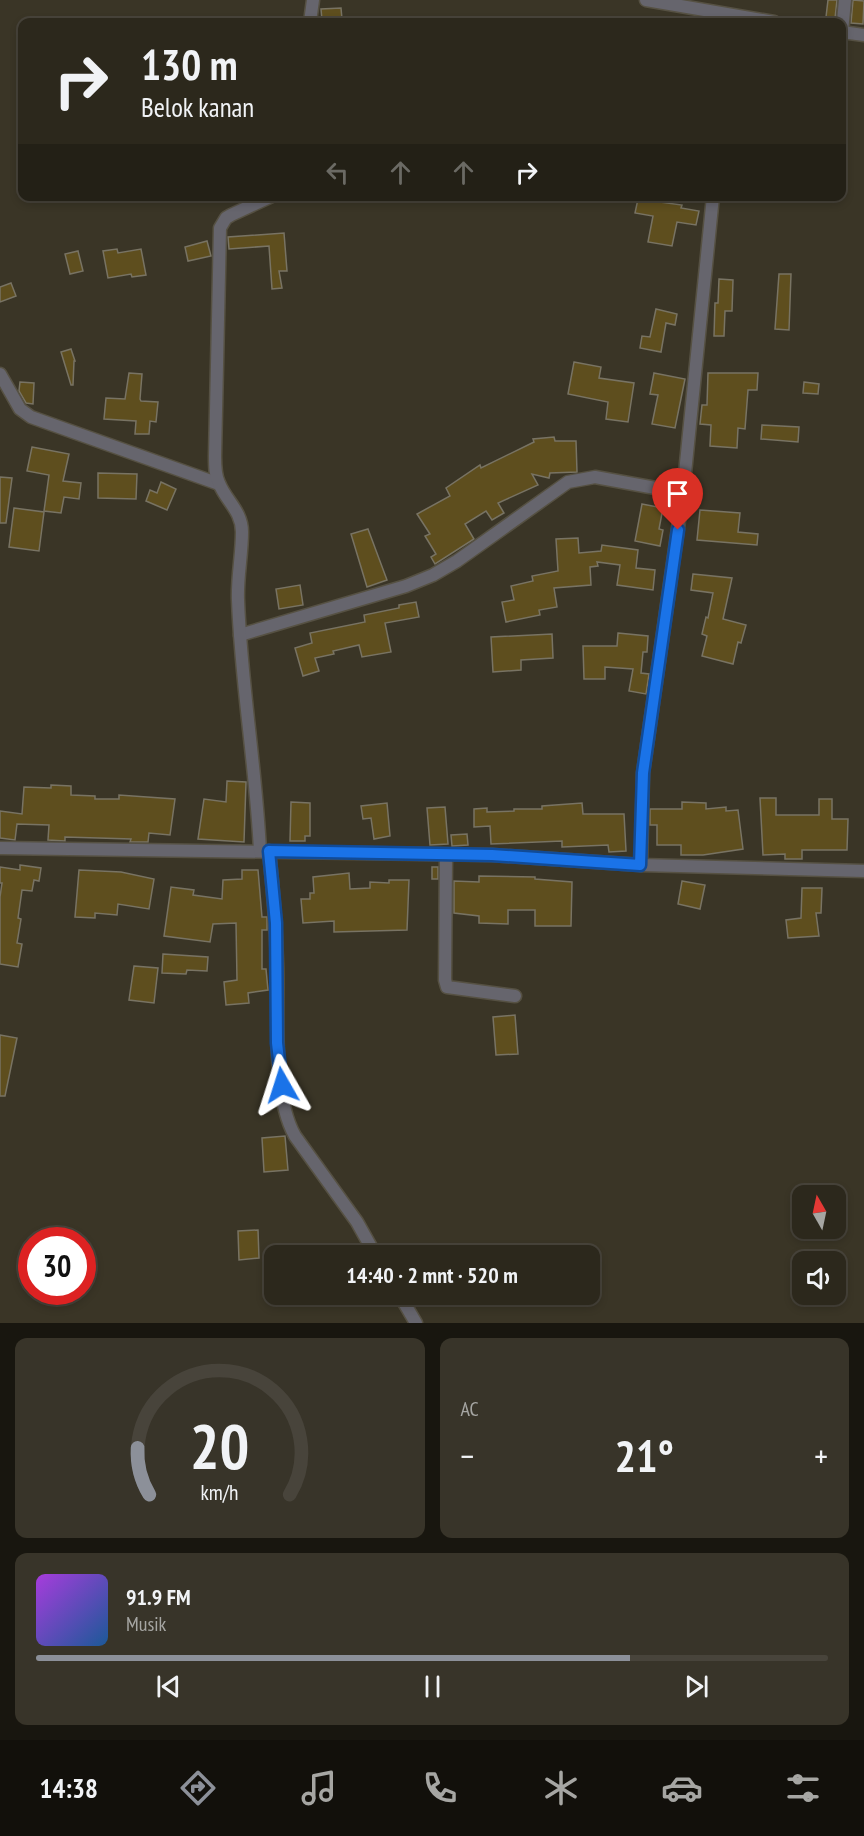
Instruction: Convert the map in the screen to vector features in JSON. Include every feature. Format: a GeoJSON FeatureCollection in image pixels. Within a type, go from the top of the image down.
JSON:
{"type":"FeatureCollection","features":[{"type":"Feature","properties":{"kind":"street"},"geometry":{"type":"LineString","coordinates":[[311,18],[313,0]]}},
{"type":"Feature","properties":{"kind":"street"},"geometry":{"type":"LineString","coordinates":[[646,0],[739,18]]}},
{"type":"Feature","properties":{"kind":"street"},"geometry":{"type":"LineString","coordinates":[[843,18],[845,0]]}},
{"type":"Feature","properties":{"kind":"street"},"geometry":{"type":"LineString","coordinates":[[846,33],[864,35]]}},
{"type":"Feature","properties":{"kind":"street"},"geometry":{"type":"LineString","coordinates":[[261,201],[226,218],[220,228],[215,471],[219,484],[237,511],[242,531],[238,598],[244,692],[276,923],[277,1043],[287,1120],[295,1136],[357,1222],[370,1245]]}},
{"type":"Feature","properties":{"kind":"street"},"geometry":{"type":"LineString","coordinates":[[640,865],[643,773],[683,492],[712,201]]}},
{"type":"Feature","properties":{"kind":"street"},"geometry":{"type":"LineString","coordinates":[[0,374],[20,409],[31,417],[219,484]]}},
{"type":"Feature","properties":{"kind":"street"},"geometry":{"type":"LineString","coordinates":[[0,403],[13,398]]}},
{"type":"Feature","properties":{"kind":"street"},"geometry":{"type":"LineString","coordinates":[[240,634],[384,593],[433,575],[457,561],[568,482],[595,477],[683,492]]}},
{"type":"Feature","properties":{"kind":"street"},"geometry":{"type":"LineString","coordinates":[[0,848],[492,855],[640,865],[864,871]]}},
{"type":"Feature","properties":{"kind":"street"},"geometry":{"type":"LineString","coordinates":[[446,855],[445,980],[447,987],[515,996]]}},
{"type":"Feature","properties":{"kind":"street"},"geometry":{"type":"LineString","coordinates":[[405,1305],[416,1323]]}},
{"type":"Feature","properties":{"kind":"building"},"geometry":{"type":"Polygon","coordinates":[[[828,0],[837,0],[835,18],[826,17],[828,0]]]}},
{"type":"Feature","properties":{"kind":"building"},"geometry":{"type":"Polygon","coordinates":[[[853,0],[864,1],[863,24],[851,23],[853,0]]]}},
{"type":"Feature","properties":{"kind":"building"},"geometry":{"type":"Polygon","coordinates":[[[341,8],[342,18],[322,18],[321,9],[341,8]]]}},
{"type":"Feature","properties":{"kind":"building"},"geometry":{"type":"Polygon","coordinates":[[[638,201],[682,205],[681,208],[699,211],[696,225],[677,222],[672,246],[648,242],[653,216],[635,213],[638,201]]]}},
{"type":"Feature","properties":{"kind":"building"},"geometry":{"type":"Polygon","coordinates":[[[284,233],[287,271],[279,271],[282,288],[272,289],[269,246],[229,249],[228,237],[284,233]]]}},
{"type":"Feature","properties":{"kind":"building"},"geometry":{"type":"Polygon","coordinates":[[[207,241],[211,256],[188,261],[185,247],[207,241]]]}},
{"type":"Feature","properties":{"kind":"building"},"geometry":{"type":"Polygon","coordinates":[[[117,249],[118,253],[141,249],[146,275],[132,277],[131,274],[108,278],[103,251],[117,249]]]}},
{"type":"Feature","properties":{"kind":"building"},"geometry":{"type":"Polygon","coordinates":[[[78,251],[83,271],[70,274],[65,254],[78,251]]]}},
{"type":"Feature","properties":{"kind":"building"},"geometry":{"type":"Polygon","coordinates":[[[779,274],[791,274],[789,330],[775,329],[779,274]]]}},
{"type":"Feature","properties":{"kind":"building"},"geometry":{"type":"Polygon","coordinates":[[[719,279],[733,280],[732,311],[725,311],[724,336],[714,336],[715,303],[718,303],[719,279]]]}},
{"type":"Feature","properties":{"kind":"building"},"geometry":{"type":"Polygon","coordinates":[[[11,283],[16,296],[0,302],[0,287],[11,283]]]}},
{"type":"Feature","properties":{"kind":"building"},"geometry":{"type":"Polygon","coordinates":[[[656,309],[677,314],[675,325],[666,323],[661,352],[640,348],[642,336],[650,337],[656,309]]]}},
{"type":"Feature","properties":{"kind":"building"},"geometry":{"type":"Polygon","coordinates":[[[71,349],[75,361],[73,385],[71,385],[61,352],[71,349]]]}},
{"type":"Feature","properties":{"kind":"building"},"geometry":{"type":"Polygon","coordinates":[[[574,362],[601,367],[599,378],[634,383],[628,422],[606,419],[608,402],[568,394],[574,362]]]}},
{"type":"Feature","properties":{"kind":"building"},"geometry":{"type":"Polygon","coordinates":[[[129,373],[142,374],[141,401],[158,402],[156,422],[150,421],[149,434],[135,434],[136,421],[104,419],[106,398],[125,399],[129,373]]]}},
{"type":"Feature","properties":{"kind":"building"},"geometry":{"type":"Polygon","coordinates":[[[654,373],[685,379],[675,428],[652,424],[658,395],[650,394],[654,373]]]}},
{"type":"Feature","properties":{"kind":"building"},"geometry":{"type":"Polygon","coordinates":[[[708,373],[758,373],[757,390],[748,390],[745,429],[738,428],[737,448],[710,446],[711,425],[700,424],[702,405],[707,405],[708,373]]]}},
{"type":"Feature","properties":{"kind":"building"},"geometry":{"type":"Polygon","coordinates":[[[20,382],[34,383],[33,404],[26,403],[19,391],[20,382]]]}},
{"type":"Feature","properties":{"kind":"building"},"geometry":{"type":"Polygon","coordinates":[[[804,382],[819,384],[818,394],[803,393],[804,382]]]}},
{"type":"Feature","properties":{"kind":"building"},"geometry":{"type":"Polygon","coordinates":[[[762,425],[799,427],[798,442],[761,439],[762,425]]]}},
{"type":"Feature","properties":{"kind":"building"},"geometry":{"type":"Polygon","coordinates":[[[554,437],[555,441],[576,441],[577,472],[550,473],[549,478],[532,474],[538,485],[498,503],[504,513],[492,520],[486,511],[465,524],[474,539],[435,564],[431,557],[436,554],[425,536],[430,534],[417,514],[450,496],[446,488],[480,465],[481,468],[534,442],[533,439],[554,437]]]}},
{"type":"Feature","properties":{"kind":"building"},"geometry":{"type":"Polygon","coordinates":[[[32,447],[69,454],[63,481],[81,483],[79,499],[64,497],[61,513],[44,511],[49,475],[27,471],[32,447]]]}},
{"type":"Feature","properties":{"kind":"building"},"geometry":{"type":"Polygon","coordinates":[[[98,473],[137,474],[136,499],[98,498],[98,473]]]}},
{"type":"Feature","properties":{"kind":"building"},"geometry":{"type":"Polygon","coordinates":[[[0,477],[12,478],[6,523],[0,523],[0,477]]]}},
{"type":"Feature","properties":{"kind":"building"},"geometry":{"type":"Polygon","coordinates":[[[161,482],[176,489],[167,510],[146,501],[150,490],[157,493],[161,482]]]}},
{"type":"Feature","properties":{"kind":"building"},"geometry":{"type":"Polygon","coordinates":[[[642,504],[663,508],[659,529],[663,530],[660,546],[635,541],[642,504]]]}},
{"type":"Feature","properties":{"kind":"building"},"geometry":{"type":"Polygon","coordinates":[[[14,508],[44,512],[39,551],[9,547],[14,508]]]}},
{"type":"Feature","properties":{"kind":"building"},"geometry":{"type":"Polygon","coordinates":[[[700,510],[740,513],[738,532],[758,534],[757,545],[697,540],[700,510]]]}},
{"type":"Feature","properties":{"kind":"building"},"geometry":{"type":"Polygon","coordinates":[[[368,529],[387,580],[367,587],[351,534],[368,529]]]}},
{"type":"Feature","properties":{"kind":"building"},"geometry":{"type":"Polygon","coordinates":[[[578,538],[579,553],[601,551],[602,545],[638,550],[636,568],[655,570],[653,590],[617,585],[620,565],[597,562],[598,566],[590,567],[591,585],[554,588],[557,607],[539,610],[540,615],[506,622],[502,602],[514,600],[511,586],[533,581],[532,576],[558,571],[556,539],[578,538]]]}},
{"type":"Feature","properties":{"kind":"building"},"geometry":{"type":"Polygon","coordinates":[[[693,574],[732,578],[723,619],[746,625],[741,643],[738,642],[733,664],[702,656],[707,636],[702,634],[713,593],[691,590],[693,574]]]}},
{"type":"Feature","properties":{"kind":"building"},"geometry":{"type":"Polygon","coordinates":[[[300,585],[303,605],[279,609],[276,589],[300,585]]]}},
{"type":"Feature","properties":{"kind":"building"},"geometry":{"type":"Polygon","coordinates":[[[416,602],[419,617],[385,623],[391,652],[362,657],[359,645],[333,651],[334,654],[315,658],[319,671],[303,676],[295,648],[312,643],[310,633],[365,622],[364,615],[416,602]]]}},
{"type":"Feature","properties":{"kind":"building"},"geometry":{"type":"Polygon","coordinates":[[[618,633],[648,636],[647,652],[643,652],[641,673],[649,674],[646,694],[629,691],[633,669],[605,667],[605,679],[584,679],[583,646],[617,646],[618,633]]]}},
{"type":"Feature","properties":{"kind":"building"},"geometry":{"type":"Polygon","coordinates":[[[552,634],[553,658],[521,660],[521,670],[493,672],[491,637],[552,634]]]}},
{"type":"Feature","properties":{"kind":"building"},"geometry":{"type":"Polygon","coordinates":[[[227,781],[246,782],[244,842],[198,839],[204,799],[226,802],[227,781]]]}},
{"type":"Feature","properties":{"kind":"building"},"geometry":{"type":"Polygon","coordinates":[[[51,785],[71,786],[71,795],[95,796],[95,799],[119,799],[119,795],[175,799],[170,835],[149,833],[148,842],[130,842],[131,839],[65,837],[65,841],[48,840],[49,825],[17,824],[15,840],[0,838],[0,811],[22,814],[24,787],[51,788],[51,785]]]}},
{"type":"Feature","properties":{"kind":"building"},"geometry":{"type":"Polygon","coordinates":[[[760,798],[776,798],[776,815],[819,815],[819,799],[832,799],[832,819],[848,819],[847,850],[802,850],[802,859],[785,859],[785,854],[763,855],[760,798]]]}},
{"type":"Feature","properties":{"kind":"building"},"geometry":{"type":"Polygon","coordinates":[[[291,802],[310,803],[310,836],[305,836],[305,841],[290,841],[291,802]]]}},
{"type":"Feature","properties":{"kind":"building"},"geometry":{"type":"Polygon","coordinates":[[[682,802],[706,803],[706,809],[726,807],[726,811],[738,810],[743,849],[703,855],[681,855],[681,845],[657,845],[657,825],[650,825],[650,809],[682,809],[682,802]]]}},
{"type":"Feature","properties":{"kind":"building"},"geometry":{"type":"Polygon","coordinates":[[[387,803],[390,836],[374,839],[371,818],[363,819],[361,806],[387,803]]]}},
{"type":"Feature","properties":{"kind":"building"},"geometry":{"type":"Polygon","coordinates":[[[582,803],[583,814],[624,814],[626,851],[609,852],[608,845],[562,847],[562,841],[491,844],[490,826],[474,827],[474,809],[487,808],[487,812],[514,811],[514,809],[542,809],[542,806],[582,803]]]}},
{"type":"Feature","properties":{"kind":"building"},"geometry":{"type":"Polygon","coordinates":[[[445,807],[448,844],[430,845],[427,808],[445,807]]]}},
{"type":"Feature","properties":{"kind":"building"},"geometry":{"type":"Polygon","coordinates":[[[467,834],[468,845],[452,846],[451,835],[467,834]]]}},
{"type":"Feature","properties":{"kind":"building"},"geometry":{"type":"Polygon","coordinates":[[[20,865],[41,868],[39,881],[34,880],[32,891],[22,890],[17,943],[22,944],[18,967],[0,964],[2,883],[0,883],[0,867],[20,870],[20,865]]]}},
{"type":"Feature","properties":{"kind":"building"},"geometry":{"type":"Polygon","coordinates":[[[432,867],[438,867],[438,879],[432,879],[432,867]]]}},
{"type":"Feature","properties":{"kind":"building"},"geometry":{"type":"Polygon","coordinates":[[[79,870],[121,872],[154,879],[149,909],[118,904],[117,915],[95,913],[95,918],[75,917],[79,870]]]}},
{"type":"Feature","properties":{"kind":"building"},"geometry":{"type":"Polygon","coordinates":[[[242,870],[258,870],[262,917],[267,917],[267,930],[262,930],[262,969],[266,969],[268,990],[248,993],[249,1003],[226,1005],[224,982],[237,980],[236,923],[213,924],[210,942],[164,936],[171,887],[194,890],[193,895],[222,899],[223,880],[242,879],[242,870]]]}},
{"type":"Feature","properties":{"kind":"building"},"geometry":{"type":"Polygon","coordinates":[[[349,873],[350,889],[370,888],[370,882],[389,883],[389,880],[409,880],[407,930],[334,932],[334,921],[303,923],[301,899],[310,899],[310,893],[314,893],[313,877],[349,873]]]}},
{"type":"Feature","properties":{"kind":"building"},"geometry":{"type":"Polygon","coordinates":[[[479,876],[535,877],[535,879],[572,882],[571,926],[535,926],[535,910],[508,910],[508,924],[479,923],[479,916],[454,913],[454,881],[479,882],[479,876]]]}},
{"type":"Feature","properties":{"kind":"building"},"geometry":{"type":"Polygon","coordinates":[[[682,881],[705,885],[700,909],[678,904],[682,881]]]}},
{"type":"Feature","properties":{"kind":"building"},"geometry":{"type":"Polygon","coordinates":[[[802,888],[822,888],[821,913],[816,913],[819,936],[788,938],[786,920],[801,918],[802,888]]]}},
{"type":"Feature","properties":{"kind":"building"},"geometry":{"type":"Polygon","coordinates":[[[163,954],[208,957],[207,971],[187,970],[186,974],[162,973],[163,954]]]}},
{"type":"Feature","properties":{"kind":"building"},"geometry":{"type":"Polygon","coordinates":[[[134,966],[158,968],[154,1003],[129,1000],[134,966]]]}},
{"type":"Feature","properties":{"kind":"building"},"geometry":{"type":"Polygon","coordinates":[[[515,1015],[518,1054],[496,1055],[493,1017],[515,1015]]]}},
{"type":"Feature","properties":{"kind":"building"},"geometry":{"type":"Polygon","coordinates":[[[0,1035],[17,1038],[5,1096],[0,1096],[0,1035]]]}},
{"type":"Feature","properties":{"kind":"building"},"geometry":{"type":"Polygon","coordinates":[[[285,1136],[288,1170],[264,1172],[262,1138],[285,1136]]]}},
{"type":"Feature","properties":{"kind":"building"},"geometry":{"type":"Polygon","coordinates":[[[258,1230],[259,1258],[239,1260],[238,1231],[258,1230]]]}},
{"type":"Feature","properties":{"kind":"route"},"geometry":{"type":"LineString","coordinates":[[282,1085],[277,1043],[276,923],[269,851],[492,855],[640,865],[643,773],[678,530]]}}]}
